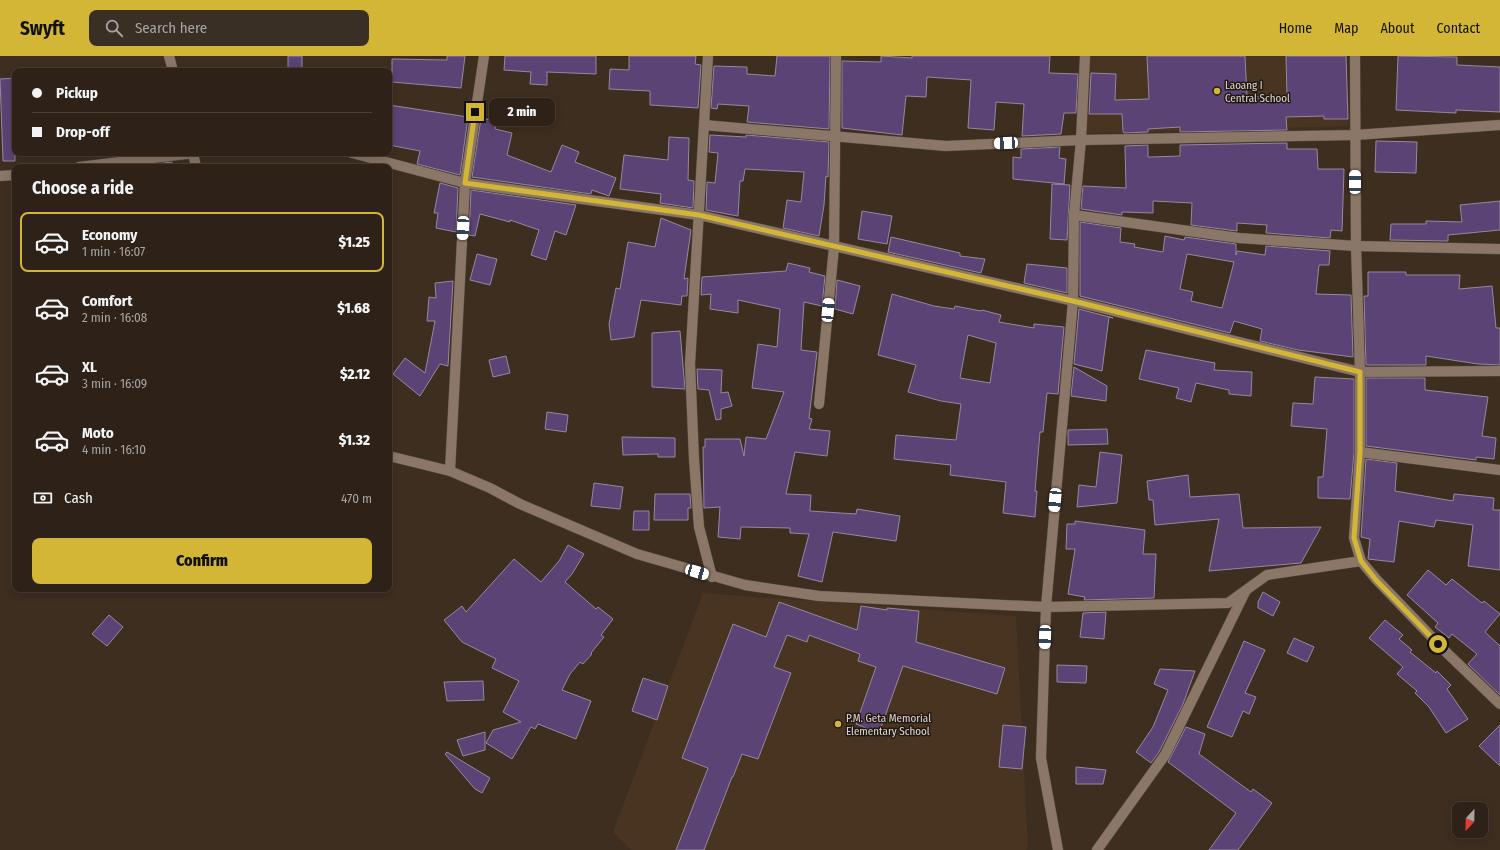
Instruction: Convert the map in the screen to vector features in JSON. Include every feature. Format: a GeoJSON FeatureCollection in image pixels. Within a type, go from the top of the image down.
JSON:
{"type":"FeatureCollection","features":[{"type":"Feature","properties":{"kind":"street"},"geometry":{"type":"LineString","coordinates":[[169,56],[171,68]]}},
{"type":"Feature","properties":{"kind":"street"},"geometry":{"type":"LineString","coordinates":[[450,471],[465,183],[484,56]]}},
{"type":"Feature","properties":{"kind":"street"},"geometry":{"type":"LineString","coordinates":[[708,56],[691,372],[694,459],[699,527],[712,577]]}},
{"type":"Feature","properties":{"kind":"street"},"geometry":{"type":"LineString","coordinates":[[819,404],[834,247],[836,56]]}},
{"type":"Feature","properties":{"kind":"street"},"geometry":{"type":"LineString","coordinates":[[1058,850],[1041,758],[1046,607],[1073,301],[1074,216],[1081,140],[1085,56]]}},
{"type":"Feature","properties":{"kind":"street"},"geometry":{"type":"LineString","coordinates":[[1355,56],[1356,246],[1360,372],[1360,452],[1354,538],[1361,561],[1376,580],[1448,654],[1500,704]]}},
{"type":"Feature","properties":{"kind":"street"},"geometry":{"type":"LineString","coordinates":[[704,125],[836,138],[946,146],[1081,140],[1355,135],[1500,125]]}},
{"type":"Feature","properties":{"kind":"street"},"geometry":{"type":"LineString","coordinates":[[103,164],[168,156]]}},
{"type":"Feature","properties":{"kind":"street"},"geometry":{"type":"LineString","coordinates":[[363,156],[465,183],[699,215],[1073,301],[1360,372],[1500,371]]}},
{"type":"Feature","properties":{"kind":"street"},"geometry":{"type":"LineString","coordinates":[[0,176],[12,175]]}},
{"type":"Feature","properties":{"kind":"street"},"geometry":{"type":"LineString","coordinates":[[1074,216],[1239,238],[1356,246],[1500,249]]}},
{"type":"Feature","properties":{"kind":"street"},"geometry":{"type":"LineString","coordinates":[[1360,452],[1500,470]]}},
{"type":"Feature","properties":{"kind":"street"},"geometry":{"type":"LineString","coordinates":[[392,457],[450,471],[490,488],[520,504],[637,554],[712,577],[745,585],[819,596],[1046,607],[1228,603],[1267,575],[1361,561]]}},
{"type":"Feature","properties":{"kind":"street"},"geometry":{"type":"LineString","coordinates":[[1097,850],[1165,755],[1245,592]]}},
{"type":"Feature","properties":{"kind":"shaded area","name":"Laoang I Central School"},"geometry":{"type":"Polygon","coordinates":[[[1087,56],[1347,56],[1348,126],[1085,134],[1087,56]]]}},
{"type":"Feature","properties":{"kind":"shaded area","name":"P.M. Geta Memorial Elementary School"},"geometry":{"type":"Polygon","coordinates":[[[703,593],[1016,616],[1028,847],[1026,850],[631,850],[613,832],[703,593]]]}},
{"type":"Feature","properties":{"kind":"building"},"geometry":{"type":"Polygon","coordinates":[[[288,56],[302,56],[302,68],[288,68],[288,56]]]}},
{"type":"Feature","properties":{"kind":"building"},"geometry":{"type":"Polygon","coordinates":[[[447,56],[465,56],[461,88],[392,82],[392,59],[447,60],[447,56]]]}},
{"type":"Feature","properties":{"kind":"building"},"geometry":{"type":"Polygon","coordinates":[[[505,56],[596,56],[596,74],[547,72],[547,85],[530,84],[531,72],[504,70],[505,56]]]}},
{"type":"Feature","properties":{"kind":"building"},"geometry":{"type":"Polygon","coordinates":[[[629,56],[696,56],[695,64],[701,65],[698,108],[650,105],[650,91],[609,89],[610,69],[629,70],[629,56]]]}},
{"type":"Feature","properties":{"kind":"building"},"geometry":{"type":"Polygon","coordinates":[[[777,56],[830,56],[829,129],[747,122],[749,106],[718,104],[717,109],[711,108],[714,66],[747,67],[747,74],[775,76],[777,56]]]}},
{"type":"Feature","properties":{"kind":"building"},"geometry":{"type":"Polygon","coordinates":[[[881,56],[912,58],[912,56],[1050,56],[1049,73],[1078,74],[1076,113],[1064,113],[1061,134],[1022,136],[1024,104],[996,102],[994,130],[968,128],[971,80],[927,77],[926,97],[906,96],[902,135],[842,128],[842,61],[881,62],[881,56]]]}},
{"type":"Feature","properties":{"kind":"building","name":"Laoang I Central School"},"geometry":{"type":"Polygon","coordinates":[[[1147,56],[1245,56],[1247,97],[1287,96],[1286,56],[1346,56],[1348,119],[1324,119],[1324,116],[1286,117],[1287,130],[1180,132],[1180,127],[1148,129],[1148,132],[1124,133],[1122,114],[1089,114],[1091,73],[1116,74],[1115,100],[1149,99],[1147,56]]]}},
{"type":"Feature","properties":{"kind":"building"},"geometry":{"type":"Polygon","coordinates":[[[1398,56],[1457,57],[1457,65],[1500,67],[1500,112],[1456,110],[1456,113],[1396,110],[1398,56]]]}},
{"type":"Feature","properties":{"kind":"building"},"geometry":{"type":"Polygon","coordinates":[[[12,78],[12,156],[15,156],[15,161],[3,161],[0,79],[12,78]]]}},
{"type":"Feature","properties":{"kind":"building"},"geometry":{"type":"Polygon","coordinates":[[[392,105],[468,117],[460,175],[417,164],[420,151],[392,146],[392,105]]]}},
{"type":"Feature","properties":{"kind":"building"},"geometry":{"type":"Polygon","coordinates":[[[481,118],[496,121],[495,129],[512,133],[507,155],[551,172],[562,145],[579,152],[575,162],[616,178],[609,196],[592,190],[591,194],[472,177],[481,118]]]}},
{"type":"Feature","properties":{"kind":"building"},"geometry":{"type":"Polygon","coordinates":[[[710,135],[746,137],[746,135],[829,142],[828,177],[826,176],[824,205],[819,236],[783,228],[787,200],[801,202],[804,172],[745,169],[743,181],[740,181],[738,216],[706,210],[707,182],[715,183],[718,153],[709,152],[710,135]]]}},
{"type":"Feature","properties":{"kind":"building"},"geometry":{"type":"Polygon","coordinates":[[[669,137],[689,138],[688,180],[694,181],[693,208],[660,203],[661,194],[620,189],[624,155],[668,160],[669,137]]]}},
{"type":"Feature","properties":{"kind":"building"},"geometry":{"type":"Polygon","coordinates":[[[1376,141],[1417,142],[1416,173],[1375,172],[1376,141]]]}},
{"type":"Feature","properties":{"kind":"building"},"geometry":{"type":"Polygon","coordinates":[[[1287,143],[1287,149],[1317,149],[1318,169],[1344,169],[1342,231],[1331,230],[1330,238],[1266,233],[1267,225],[1237,223],[1237,231],[1191,225],[1192,203],[1153,201],[1153,213],[1122,212],[1122,215],[1081,209],[1083,186],[1126,188],[1125,146],[1148,145],[1148,157],[1151,157],[1180,156],[1180,145],[1287,143]]]}},
{"type":"Feature","properties":{"kind":"building"},"geometry":{"type":"Polygon","coordinates":[[[1060,147],[1059,158],[1066,159],[1064,184],[1013,179],[1013,157],[1021,158],[1021,149],[1060,147]]]}},
{"type":"Feature","properties":{"kind":"building"},"geometry":{"type":"Polygon","coordinates":[[[172,162],[172,164],[156,164],[172,162]]]}},
{"type":"Feature","properties":{"kind":"building"},"geometry":{"type":"Polygon","coordinates":[[[440,183],[458,188],[456,232],[436,228],[438,213],[434,213],[440,183]]]}},
{"type":"Feature","properties":{"kind":"building"},"geometry":{"type":"Polygon","coordinates":[[[1052,184],[1070,185],[1067,240],[1050,239],[1052,184]]]}},
{"type":"Feature","properties":{"kind":"building"},"geometry":{"type":"Polygon","coordinates":[[[471,190],[576,205],[566,235],[555,231],[546,260],[531,255],[539,230],[510,220],[510,222],[480,214],[475,236],[469,235],[471,190]]]}},
{"type":"Feature","properties":{"kind":"building"},"geometry":{"type":"Polygon","coordinates":[[[1500,201],[1500,230],[1448,235],[1448,241],[1390,240],[1391,224],[1426,224],[1426,221],[1462,222],[1460,205],[1500,201]]]}},
{"type":"Feature","properties":{"kind":"building"},"geometry":{"type":"Polygon","coordinates":[[[862,211],[892,216],[887,244],[858,239],[862,211]]]}},
{"type":"Feature","properties":{"kind":"building"},"geometry":{"type":"Polygon","coordinates":[[[661,218],[691,230],[684,279],[688,278],[687,296],[682,296],[681,305],[641,300],[634,337],[611,340],[609,324],[616,288],[620,289],[628,242],[655,247],[661,218]]]}},
{"type":"Feature","properties":{"kind":"building"},"geometry":{"type":"Polygon","coordinates":[[[1080,222],[1121,228],[1120,242],[1135,244],[1134,247],[1163,252],[1165,236],[1184,240],[1185,237],[1236,244],[1236,255],[1237,251],[1265,255],[1266,246],[1330,251],[1329,265],[1319,265],[1316,294],[1351,295],[1353,357],[1298,350],[1260,341],[1262,329],[1234,321],[1230,333],[1080,296],[1080,222]],[[1187,254],[1180,289],[1193,292],[1191,301],[1222,308],[1234,262],[1187,254]]]}},
{"type":"Feature","properties":{"kind":"building"},"geometry":{"type":"Polygon","coordinates":[[[891,237],[960,253],[960,256],[985,259],[981,273],[888,252],[891,237]]]}},
{"type":"Feature","properties":{"kind":"building"},"geometry":{"type":"Polygon","coordinates":[[[477,254],[497,259],[490,285],[470,280],[477,254]]]}},
{"type":"Feature","properties":{"kind":"building"},"geometry":{"type":"Polygon","coordinates":[[[788,263],[810,268],[809,272],[825,276],[822,306],[804,302],[801,350],[817,352],[809,418],[812,419],[809,429],[830,431],[827,456],[795,452],[786,494],[811,495],[810,511],[856,514],[857,509],[900,516],[896,541],[833,532],[822,582],[798,576],[809,534],[790,533],[790,528],[741,527],[740,539],[718,537],[720,507],[704,508],[703,447],[705,447],[705,439],[740,439],[744,456],[746,437],[766,439],[784,392],[752,388],[758,344],[777,347],[780,309],[738,300],[738,313],[710,309],[711,294],[701,295],[702,277],[786,271],[788,263]]]}},
{"type":"Feature","properties":{"kind":"building"},"geometry":{"type":"Polygon","coordinates":[[[1027,264],[1067,268],[1067,293],[1024,283],[1027,264]]]}},
{"type":"Feature","properties":{"kind":"building"},"geometry":{"type":"Polygon","coordinates":[[[1368,272],[1406,272],[1406,275],[1460,275],[1459,289],[1492,286],[1496,328],[1500,328],[1500,365],[1478,364],[1426,356],[1426,365],[1366,365],[1364,296],[1368,296],[1368,272]]]}},
{"type":"Feature","properties":{"kind":"building"},"geometry":{"type":"Polygon","coordinates":[[[837,280],[860,286],[853,314],[835,309],[837,280]]]}},
{"type":"Feature","properties":{"kind":"building"},"geometry":{"type":"Polygon","coordinates":[[[453,281],[448,366],[440,364],[420,396],[393,374],[405,358],[425,373],[435,321],[427,321],[429,297],[436,298],[435,283],[453,281]]]}},
{"type":"Feature","properties":{"kind":"building"},"geometry":{"type":"Polygon","coordinates":[[[892,294],[934,306],[954,309],[955,306],[982,310],[1001,315],[999,322],[1034,328],[1034,324],[1064,327],[1058,394],[1047,393],[1043,432],[1040,432],[1035,491],[1037,491],[1035,517],[1003,513],[1006,482],[950,475],[951,465],[894,459],[896,435],[956,440],[961,404],[941,401],[908,392],[916,365],[878,355],[892,294]],[[968,335],[960,378],[990,383],[996,343],[968,335]]]}},
{"type":"Feature","properties":{"kind":"building"},"geometry":{"type":"Polygon","coordinates":[[[1079,309],[1113,318],[1109,317],[1102,371],[1074,364],[1079,309]]]}},
{"type":"Feature","properties":{"kind":"building"},"geometry":{"type":"Polygon","coordinates":[[[680,331],[685,389],[652,387],[652,333],[680,331]]]}},
{"type":"Feature","properties":{"kind":"building"},"geometry":{"type":"Polygon","coordinates":[[[1146,350],[1215,363],[1214,370],[1252,372],[1251,396],[1229,394],[1229,390],[1196,383],[1191,402],[1176,398],[1179,388],[1139,379],[1146,350]]]}},
{"type":"Feature","properties":{"kind":"building"},"geometry":{"type":"Polygon","coordinates":[[[506,356],[510,373],[493,377],[489,360],[506,356]]]}},
{"type":"Feature","properties":{"kind":"building"},"geometry":{"type":"Polygon","coordinates":[[[1074,367],[1107,386],[1106,401],[1071,396],[1074,367]]]}},
{"type":"Feature","properties":{"kind":"building"},"geometry":{"type":"Polygon","coordinates":[[[697,369],[722,370],[721,393],[728,392],[732,406],[721,409],[721,419],[716,420],[709,390],[698,389],[697,369]]]}},
{"type":"Feature","properties":{"kind":"building"},"geometry":{"type":"Polygon","coordinates":[[[1315,377],[1354,379],[1354,452],[1350,499],[1318,498],[1318,477],[1323,477],[1327,429],[1291,426],[1293,403],[1313,404],[1315,377]]]}},
{"type":"Feature","properties":{"kind":"building"},"geometry":{"type":"Polygon","coordinates":[[[1366,378],[1425,378],[1425,390],[1488,397],[1482,436],[1496,438],[1494,459],[1476,457],[1476,460],[1366,446],[1366,378]]]}},
{"type":"Feature","properties":{"kind":"building"},"geometry":{"type":"Polygon","coordinates":[[[547,412],[568,415],[566,432],[545,429],[547,412]]]}},
{"type":"Feature","properties":{"kind":"building"},"geometry":{"type":"Polygon","coordinates":[[[1107,429],[1108,444],[1068,445],[1068,430],[1107,429]]]}},
{"type":"Feature","properties":{"kind":"building"},"geometry":{"type":"Polygon","coordinates":[[[622,437],[675,438],[675,457],[658,457],[658,454],[623,455],[622,437]]]}},
{"type":"Feature","properties":{"kind":"building"},"geometry":{"type":"Polygon","coordinates":[[[1100,452],[1122,455],[1117,503],[1077,507],[1079,485],[1096,487],[1100,452]]]}},
{"type":"Feature","properties":{"kind":"building"},"geometry":{"type":"Polygon","coordinates":[[[1366,459],[1397,463],[1395,491],[1453,501],[1454,494],[1494,498],[1493,510],[1500,510],[1500,570],[1468,566],[1473,525],[1436,520],[1434,527],[1399,521],[1394,562],[1368,559],[1370,539],[1361,537],[1366,459]]]}},
{"type":"Feature","properties":{"kind":"building"},"geometry":{"type":"Polygon","coordinates":[[[1188,475],[1190,497],[1239,494],[1243,528],[1321,527],[1301,563],[1209,571],[1219,519],[1155,525],[1153,500],[1149,500],[1147,481],[1188,475]]]}},
{"type":"Feature","properties":{"kind":"building"},"geometry":{"type":"Polygon","coordinates":[[[594,483],[623,487],[620,509],[591,506],[594,483]]]}},
{"type":"Feature","properties":{"kind":"building"},"geometry":{"type":"Polygon","coordinates":[[[655,494],[690,494],[691,508],[688,508],[688,520],[654,520],[655,494]]]}},
{"type":"Feature","properties":{"kind":"building"},"geometry":{"type":"Polygon","coordinates":[[[634,511],[649,511],[649,530],[633,530],[634,511]]]}},
{"type":"Feature","properties":{"kind":"building"},"geometry":{"type":"Polygon","coordinates":[[[1075,521],[1145,530],[1143,554],[1156,554],[1154,598],[1084,600],[1085,597],[1068,594],[1075,549],[1066,549],[1067,524],[1075,524],[1075,521]]]}},
{"type":"Feature","properties":{"kind":"building"},"geometry":{"type":"Polygon","coordinates":[[[568,545],[584,554],[572,574],[565,582],[596,609],[598,607],[613,619],[601,635],[604,637],[591,653],[592,654],[583,664],[580,662],[570,674],[562,690],[591,701],[576,739],[538,724],[535,729],[531,727],[512,759],[486,743],[493,730],[521,722],[503,712],[519,681],[492,668],[496,659],[462,642],[444,620],[462,606],[466,612],[514,559],[541,582],[559,561],[568,545]]]}},
{"type":"Feature","properties":{"kind":"building"},"geometry":{"type":"Polygon","coordinates":[[[1428,570],[1446,585],[1452,579],[1482,603],[1484,601],[1500,614],[1485,632],[1500,646],[1500,695],[1468,664],[1477,654],[1452,634],[1449,638],[1435,627],[1438,623],[1407,595],[1428,570]]]}},
{"type":"Feature","properties":{"kind":"building"},"geometry":{"type":"Polygon","coordinates":[[[1263,592],[1280,602],[1273,616],[1258,608],[1258,602],[1263,592]]]}},
{"type":"Feature","properties":{"kind":"building"},"geometry":{"type":"Polygon","coordinates":[[[779,602],[857,630],[861,606],[887,610],[887,608],[919,611],[916,642],[1005,668],[997,694],[903,666],[879,733],[856,724],[876,667],[858,661],[860,654],[809,635],[807,642],[787,635],[774,667],[791,673],[758,759],[742,754],[704,850],[676,850],[708,768],[682,758],[733,624],[766,637],[779,602]]]}},
{"type":"Feature","properties":{"kind":"building"},"geometry":{"type":"Polygon","coordinates":[[[1106,612],[1104,639],[1080,637],[1083,613],[1106,612]]]}},
{"type":"Feature","properties":{"kind":"building"},"geometry":{"type":"Polygon","coordinates":[[[109,615],[123,627],[107,646],[92,634],[109,615]]]}},
{"type":"Feature","properties":{"kind":"building"},"geometry":{"type":"Polygon","coordinates":[[[1385,620],[1403,635],[1399,639],[1412,650],[1410,652],[1436,673],[1437,671],[1451,685],[1447,689],[1468,719],[1446,733],[1429,707],[1415,693],[1417,691],[1397,674],[1403,667],[1369,638],[1385,620]]]}},
{"type":"Feature","properties":{"kind":"building"},"geometry":{"type":"Polygon","coordinates":[[[1294,638],[1314,647],[1307,662],[1287,653],[1294,638]]]}},
{"type":"Feature","properties":{"kind":"building"},"geometry":{"type":"Polygon","coordinates":[[[1244,641],[1265,650],[1245,693],[1256,697],[1249,714],[1243,711],[1232,737],[1207,727],[1244,641]]]}},
{"type":"Feature","properties":{"kind":"building"},"geometry":{"type":"Polygon","coordinates":[[[1057,665],[1087,666],[1086,683],[1057,682],[1057,665]]]}},
{"type":"Feature","properties":{"kind":"building"},"geometry":{"type":"Polygon","coordinates":[[[1160,669],[1195,671],[1183,704],[1159,752],[1151,763],[1136,752],[1153,727],[1168,690],[1154,684],[1160,669]]]}},
{"type":"Feature","properties":{"kind":"building"},"geometry":{"type":"Polygon","coordinates":[[[643,678],[668,686],[657,720],[632,711],[643,678]]]}},
{"type":"Feature","properties":{"kind":"building"},"geometry":{"type":"Polygon","coordinates":[[[483,681],[484,700],[447,701],[444,682],[483,681]]]}},
{"type":"Feature","properties":{"kind":"building"},"geometry":{"type":"Polygon","coordinates":[[[1003,725],[1026,727],[1022,769],[999,767],[1003,725]]]}},
{"type":"Feature","properties":{"kind":"building"},"geometry":{"type":"Polygon","coordinates":[[[1500,725],[1500,766],[1479,746],[1500,725]]]}},
{"type":"Feature","properties":{"kind":"building"},"geometry":{"type":"Polygon","coordinates":[[[1186,727],[1205,734],[1199,754],[1251,792],[1253,789],[1272,803],[1238,850],[1209,850],[1236,813],[1168,762],[1186,727]]]}},
{"type":"Feature","properties":{"kind":"building"},"geometry":{"type":"Polygon","coordinates":[[[485,732],[485,750],[463,756],[457,740],[485,732]]]}},
{"type":"Feature","properties":{"kind":"building"},"geometry":{"type":"Polygon","coordinates":[[[447,752],[490,778],[482,793],[475,789],[445,754],[447,752]]]}},
{"type":"Feature","properties":{"kind":"building"},"geometry":{"type":"Polygon","coordinates":[[[1076,767],[1106,770],[1103,784],[1076,784],[1076,767]]]}},
{"type":"Feature","properties":{"kind":"place","name":"Laoang I Central School"},"geometry":{"type":"Point","coordinates":[1217,91]}},
{"type":"Feature","properties":{"kind":"place","name":"P.M. Geta Memorial Elementary School"},"geometry":{"type":"Point","coordinates":[838,724]}},
{"type":"Feature","properties":{"kind":"route"},"geometry":{"type":"LineString","coordinates":[[475,112],[465,183],[699,215],[1073,301],[1360,372],[1360,452],[1354,538],[1361,561],[1376,580],[1438,644]]}}]}
